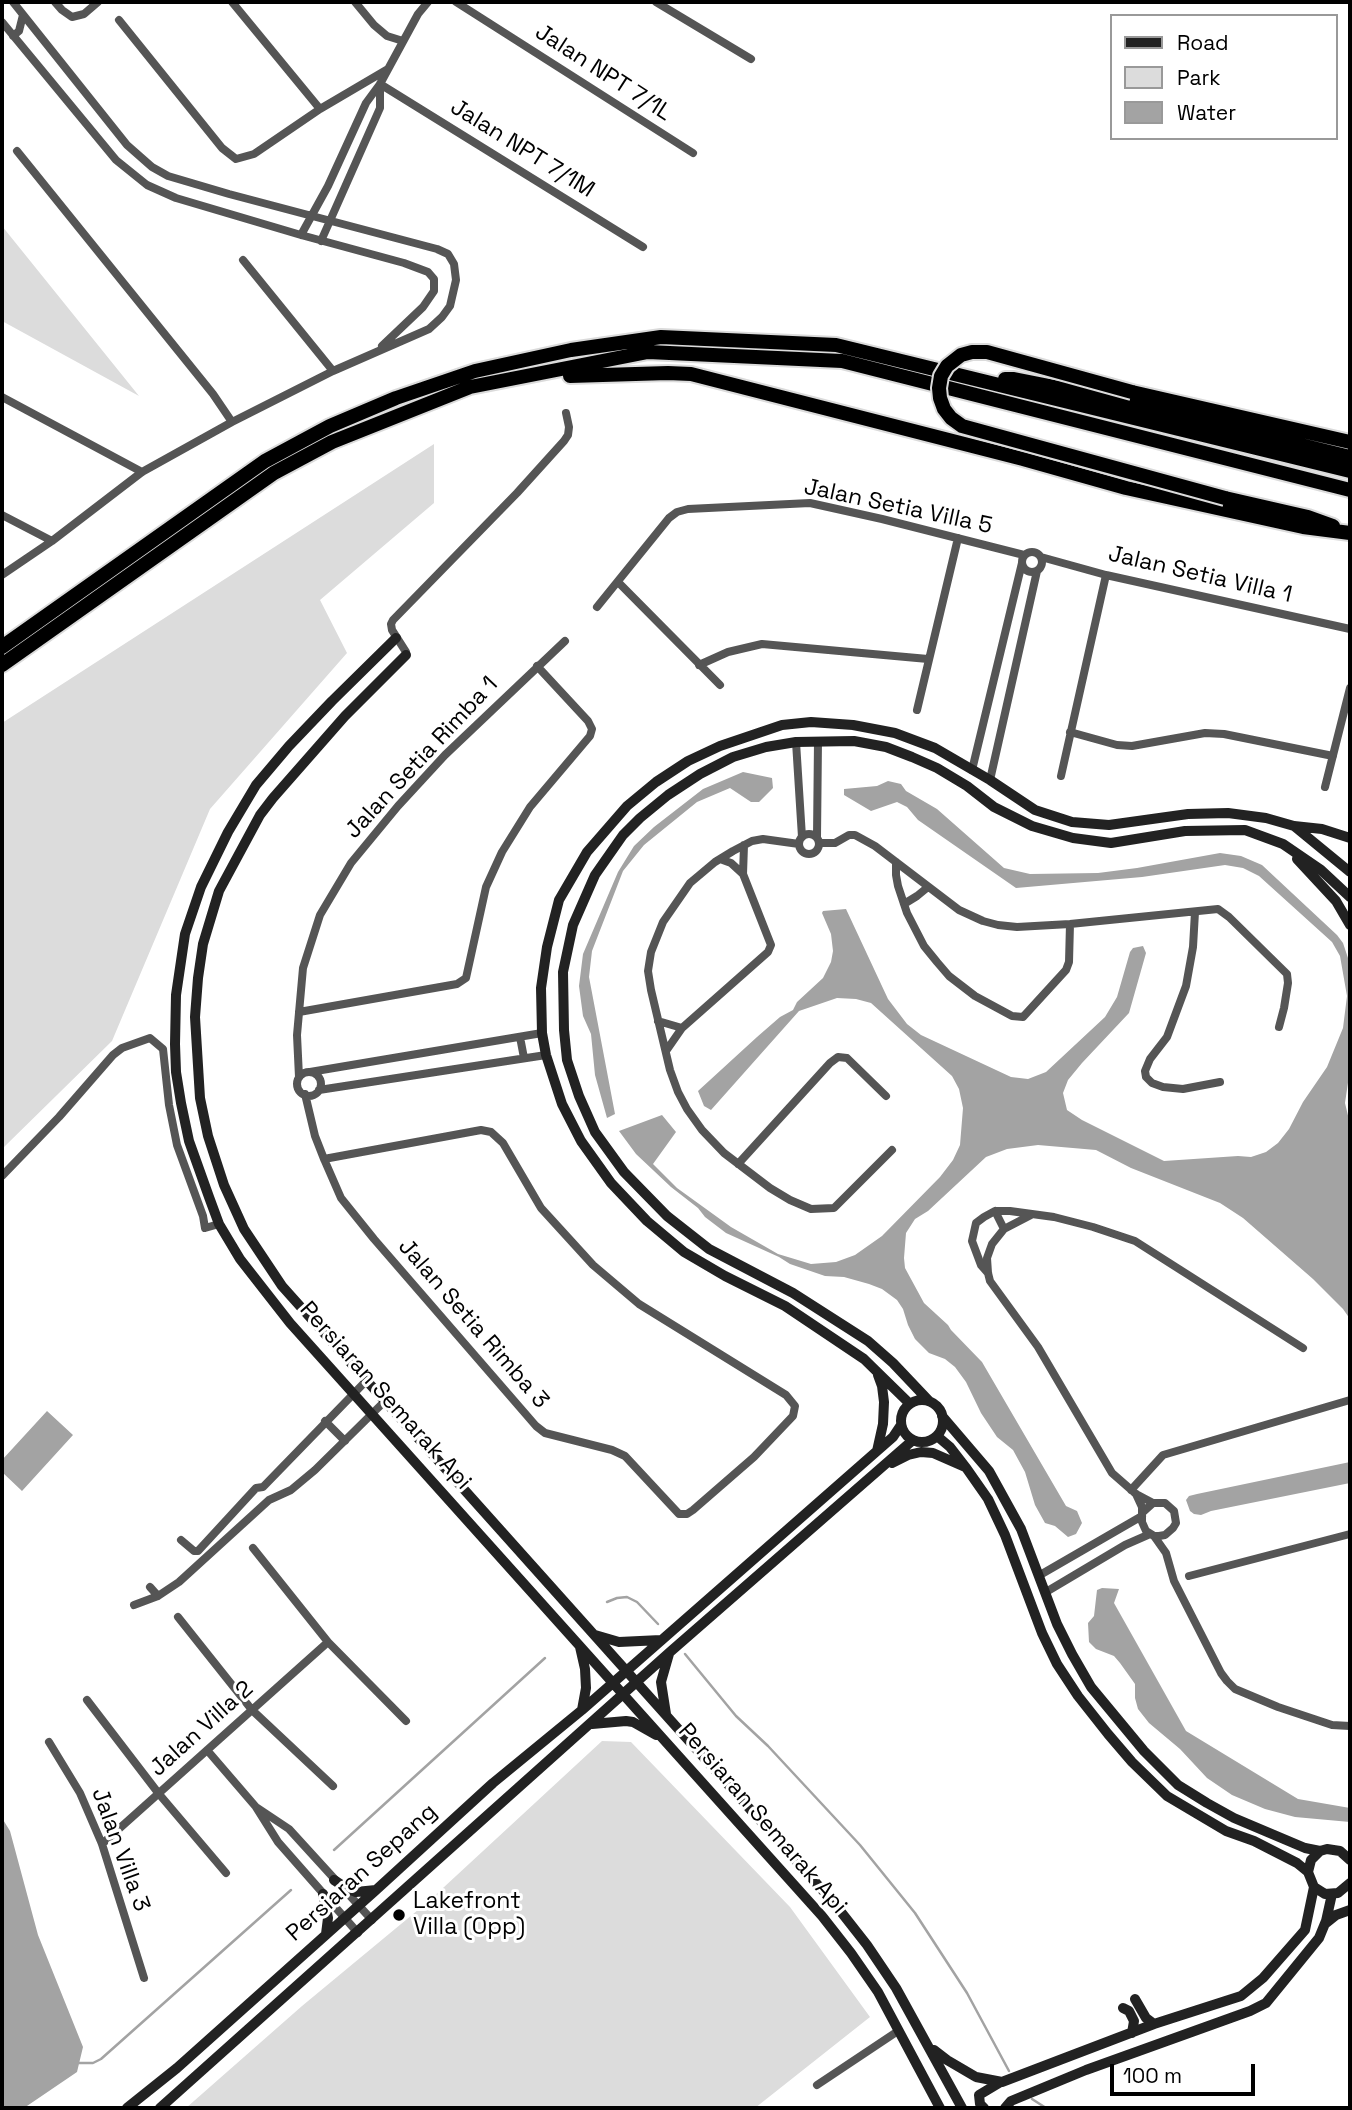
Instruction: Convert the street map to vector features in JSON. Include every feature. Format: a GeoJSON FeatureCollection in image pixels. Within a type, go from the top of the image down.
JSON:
{"type":"FeatureCollection","features":[{"type":"Feature","properties":{"kind":"highway"},"geometry":{"type":"LineString","coordinates":[[2,647],[265,461],[330,426],[397,398],[475,371],[571,350],[661,337],[836,345],[1350,471]]}},
{"type":"Feature","properties":{"kind":"highway"},"geometry":{"type":"LineString","coordinates":[[2,664],[274,473],[332,442],[470,387],[648,352],[842,362],[1350,490]]}},
{"type":"Feature","properties":{"kind":"highway"},"geometry":{"type":"LineString","coordinates":[[1350,442],[1132,392],[987,352],[961,355],[947,366],[941,376],[939,388],[944,410],[962,426],[1225,498],[1308,517],[1350,533]]}},
{"type":"Feature","properties":{"kind":"highway"},"geometry":{"type":"LineString","coordinates":[[470,387],[587,374],[691,374],[1126,488],[1303,527],[1350,533]]}},
{"type":"Feature","properties":{"kind":"highway"},"geometry":{"type":"LineString","coordinates":[[982,381],[1014,379],[1105,397],[1350,457]]}},
{"type":"Feature","properties":{"kind":"street"},"geometry":{"type":"LineString","coordinates":[[2,575],[52,541],[142,472],[232,422],[376,351],[429,329],[450,306],[456,280],[454,264],[449,254],[437,249],[180,180],[152,167],[127,145],[13,2]]}},
{"type":"Feature","properties":{"kind":"street"},"geometry":{"type":"LineString","coordinates":[[55,2],[72,17],[84,14],[98,2]]}},
{"type":"Feature","properties":{"kind":"street"},"geometry":{"type":"LineString","coordinates":[[232,2],[320,109]]}},
{"type":"Feature","properties":{"kind":"street"},"geometry":{"type":"LineString","coordinates":[[355,2],[387,36],[403,41]]}},
{"type":"Feature","properties":{"kind":"street"},"geometry":{"type":"LineString","coordinates":[[302,235],[366,103],[380,84],[418,14],[428,2]]}},
{"type":"Feature","properties":{"kind":"street","name":"Jalan NPT 7/1L"},"geometry":{"type":"LineString","coordinates":[[456,2],[693,153]]}},
{"type":"Feature","properties":{"kind":"street"},"geometry":{"type":"LineString","coordinates":[[656,2],[751,59]]}},
{"type":"Feature","properties":{"kind":"street"},"geometry":{"type":"LineString","coordinates":[[13,36],[19,31],[23,15]]}},
{"type":"Feature","properties":{"kind":"street"},"geometry":{"type":"LineString","coordinates":[[119,20],[222,148],[236,159],[254,154],[320,109],[388,69]]}},
{"type":"Feature","properties":{"kind":"street"},"geometry":{"type":"LineString","coordinates":[[2,22],[117,160],[147,185],[176,198],[428,272],[434,279],[434,291],[424,307],[376,351]]}},
{"type":"Feature","properties":{"kind":"street"},"geometry":{"type":"LineString","coordinates":[[321,241],[380,108],[380,84]]}},
{"type":"Feature","properties":{"kind":"street","name":"Jalan NPT 7/1M"},"geometry":{"type":"LineString","coordinates":[[380,84],[643,247]]}},
{"type":"Feature","properties":{"kind":"street"},"geometry":{"type":"LineString","coordinates":[[16,151],[213,394],[232,422]]}},
{"type":"Feature","properties":{"kind":"street"},"geometry":{"type":"LineString","coordinates":[[243,260],[333,372]]}},
{"type":"Feature","properties":{"kind":"street"},"geometry":{"type":"LineString","coordinates":[[2,397],[142,472]]}},
{"type":"Feature","properties":{"kind":"street"},"geometry":{"type":"LineString","coordinates":[[406,655],[391,624],[400,611],[517,493],[564,441],[569,427],[566,414]]}},
{"type":"Feature","properties":{"kind":"street","name":"Jalan Setia Villa 5"},"geometry":{"type":"LineString","coordinates":[[597,607],[669,518],[688,509],[802,502],[958,538],[1023,559]]}},
{"type":"Feature","properties":{"kind":"street"},"geometry":{"type":"LineString","coordinates":[[2,515],[52,541]]}},
{"type":"Feature","properties":{"kind":"street"},"geometry":{"type":"LineString","coordinates":[[917,710],[958,538]]}},
{"type":"Feature","properties":{"kind":"street"},"geometry":{"type":"LineString","coordinates":[[972,770],[1023,559],[1031,551],[1035,552],[1041,557],[1042,566],[1037,571],[990,780]]}},
{"type":"Feature","properties":{"kind":"street","name":"Jalan Setia Villa 1"},"geometry":{"type":"LineString","coordinates":[[1041,557],[1106,575],[1350,629]]}},
{"type":"Feature","properties":{"kind":"street"},"geometry":{"type":"LineString","coordinates":[[1023,559],[1027,571],[1037,571]]}},
{"type":"Feature","properties":{"kind":"street"},"geometry":{"type":"LineString","coordinates":[[1061,776],[1106,575]]}},
{"type":"Feature","properties":{"kind":"street"},"geometry":{"type":"LineString","coordinates":[[618,582],[720,685]]}},
{"type":"Feature","properties":{"kind":"street","name":"Persiaran Semarak Api"},"geometry":{"type":"LineString","coordinates":[[396,638],[289,746],[256,785],[228,832],[201,887],[185,934],[176,995],[176,1072],[189,1141],[219,1224],[240,1259],[290,1323],[822,1916],[878,1992],[940,2108]]}},
{"type":"Feature","properties":{"kind":"street","name":"Jalan Setia Rimba 1"},"geometry":{"type":"LineString","coordinates":[[299,1077],[297,1048],[303,968],[320,915],[351,863],[445,755],[565,641]]}},
{"type":"Feature","properties":{"kind":"street"},"geometry":{"type":"LineString","coordinates":[[699,665],[728,652],[762,644],[928,659]]}},
{"type":"Feature","properties":{"kind":"street","name":"Persiaran Semarak Api"},"geometry":{"type":"LineString","coordinates":[[406,655],[312,752],[260,815],[219,891],[203,944],[195,1017],[200,1098],[208,1136],[224,1185],[244,1229],[282,1286],[834,1903],[896,1988],[962,2108]]}},
{"type":"Feature","properties":{"kind":"street"},"geometry":{"type":"LineString","coordinates":[[299,1013],[457,984],[466,978],[486,887],[502,852],[530,807],[583,745],[592,729],[588,721],[537,666]]}},
{"type":"Feature","properties":{"kind":"street"},"geometry":{"type":"LineString","coordinates":[[1325,787],[1350,688]]}},
{"type":"Feature","properties":{"kind":"street"},"geometry":{"type":"LineString","coordinates":[[910,1404],[864,1359],[785,1306],[684,1252],[648,1221],[611,1182],[581,1142],[562,1104],[546,1055],[542,1033],[541,988],[547,947],[559,900],[587,852],[627,806],[688,761],[720,746],[782,725],[811,722],[853,725],[895,733],[934,748],[1035,810],[1072,822],[1109,825],[1188,814],[1228,813],[1322,829],[1350,838]]}},
{"type":"Feature","properties":{"kind":"street"},"geometry":{"type":"LineString","coordinates":[[1070,732],[1117,745],[1132,746],[1205,733],[1224,734],[1333,756]]}},
{"type":"Feature","properties":{"kind":"street"},"geometry":{"type":"LineString","coordinates":[[796,741],[800,849],[808,854],[816,851],[818,840],[818,741]]}},
{"type":"Feature","properties":{"kind":"street"},"geometry":{"type":"LineString","coordinates":[[929,1401],[910,1404],[902,1413],[901,1425],[914,1440],[926,1441],[937,1436],[943,1423],[942,1416],[940,1410],[893,1363],[868,1342],[793,1293],[709,1249],[667,1216],[624,1172],[595,1132],[579,1096],[568,1060],[564,1030],[563,972],[573,925],[595,875],[616,845],[640,818],[668,795],[733,757],[796,741],[854,741],[886,747],[937,768],[994,807],[1032,826],[1073,838],[1111,843],[1185,831],[1245,830],[1283,844],[1321,870],[1350,897]]}},
{"type":"Feature","properties":{"kind":"street"},"geometry":{"type":"LineString","coordinates":[[1294,826],[1350,872]]}},
{"type":"Feature","properties":{"kind":"street"},"geometry":{"type":"LineString","coordinates":[[892,1150],[834,1208],[811,1209],[770,1188],[723,1153],[702,1130],[678,1092],[650,990],[648,971],[656,936],[685,889],[720,859],[752,841],[801,841],[811,834],[818,840],[835,842],[855,835],[875,846],[959,910],[983,921],[1017,927],[1218,909],[1287,974],[1288,983],[1279,1027]]}},
{"type":"Feature","properties":{"kind":"street"},"geometry":{"type":"LineString","coordinates":[[1283,844],[1336,901],[1350,925]]}},
{"type":"Feature","properties":{"kind":"street"},"geometry":{"type":"LineString","coordinates":[[743,874],[744,845]]}},
{"type":"Feature","properties":{"kind":"street"},"geometry":{"type":"LineString","coordinates":[[666,1051],[682,1028],[768,952],[771,946],[770,937],[743,874],[731,863],[720,859]]}},
{"type":"Feature","properties":{"kind":"street"},"geometry":{"type":"LineString","coordinates":[[896,862],[895,875],[904,904],[924,946],[948,976],[975,996],[1017,1017],[1023,1017],[1066,970],[1069,962],[1070,924]]}},
{"type":"Feature","properties":{"kind":"street"},"geometry":{"type":"LineString","coordinates":[[904,904],[928,887]]}},
{"type":"Feature","properties":{"kind":"street"},"geometry":{"type":"LineString","coordinates":[[1195,912],[1193,947],[1186,985],[1167,1037],[1150,1059],[1145,1071],[1146,1077],[1152,1083],[1163,1087],[1183,1089],[1220,1082]]}},
{"type":"Feature","properties":{"kind":"street"},"geometry":{"type":"LineString","coordinates":[[658,1021],[682,1028]]}},
{"type":"Feature","properties":{"kind":"street"},"geometry":{"type":"LineString","coordinates":[[542,1033],[304,1073],[299,1077],[298,1087],[304,1094],[312,1095],[319,1090],[546,1055]]}},
{"type":"Feature","properties":{"kind":"street"},"geometry":{"type":"LineString","coordinates":[[520,1037],[524,1058]]}},
{"type":"Feature","properties":{"kind":"street"},"geometry":{"type":"LineString","coordinates":[[2,1176],[59,1117],[113,1055],[122,1048],[150,1038],[163,1049],[177,1145],[205,1228],[219,1224]]}},
{"type":"Feature","properties":{"kind":"street"},"geometry":{"type":"LineString","coordinates":[[738,1164],[838,1057],[847,1058],[886,1096]]}},
{"type":"Feature","properties":{"kind":"street"},"geometry":{"type":"LineString","coordinates":[[310,1072],[315,1073],[320,1081],[319,1090]]}},
{"type":"Feature","properties":{"kind":"street","name":"Jalan Setia Rimba 3"},"geometry":{"type":"LineString","coordinates":[[304,1094],[324,1159],[341,1198],[536,1426],[545,1433],[612,1450],[625,1457],[679,1514],[687,1514],[754,1457],[793,1416],[795,1406],[786,1395],[639,1304],[593,1265],[541,1208],[503,1143],[491,1132],[481,1130],[324,1159]]}},
{"type":"Feature","properties":{"kind":"street"},"geometry":{"type":"LineString","coordinates":[[995,1211],[1004,1229]]}},
{"type":"Feature","properties":{"kind":"street"},"geometry":{"type":"LineString","coordinates":[[988,1273],[981,1265],[972,1241],[976,1223],[984,1216],[995,1211],[1010,1211],[1054,1217],[1135,1241],[1303,1348]]}},
{"type":"Feature","properties":{"kind":"street"},"geometry":{"type":"LineString","coordinates":[[1031,1215],[1004,1229],[989,1250],[987,1258],[990,1282],[1038,1347],[1112,1474],[1133,1492],[1153,1503],[1165,1503],[1174,1511],[1176,1523],[1170,1533],[1166,1553]]}},
{"type":"Feature","properties":{"kind":"street"},"geometry":{"type":"LineString","coordinates":[[876,1370],[884,1402],[883,1424],[877,1451]]}},
{"type":"Feature","properties":{"kind":"street"},"geometry":{"type":"LineString","coordinates":[[181,1540],[194,1551],[198,1551],[256,1488],[263,1487],[366,1381]]}},
{"type":"Feature","properties":{"kind":"street"},"geometry":{"type":"LineString","coordinates":[[1133,1492],[1158,1459],[1169,1452],[1350,1399]]}},
{"type":"Feature","properties":{"kind":"street"},"geometry":{"type":"LineString","coordinates":[[134,1605],[158,1595],[178,1582],[269,1500],[291,1490],[385,1401]]}},
{"type":"Feature","properties":{"kind":"street"},"geometry":{"type":"LineString","coordinates":[[942,1416],[989,1471],[1021,1529],[1057,1624],[1072,1654],[1091,1686],[1144,1751],[1178,1785],[1234,1818],[1305,1848],[1321,1851]]}},
{"type":"Feature","properties":{"kind":"street"},"geometry":{"type":"LineString","coordinates":[[325,1422],[345,1441]]}},
{"type":"Feature","properties":{"kind":"street","name":"Persiaran Sepang"},"geometry":{"type":"LineString","coordinates":[[127,2108],[177,2068],[493,1783],[582,1710],[877,1451],[901,1425]]}},
{"type":"Feature","properties":{"kind":"street"},"geometry":{"type":"LineString","coordinates":[[937,1436],[950,1447],[988,1499],[1057,1664],[1078,1696],[1132,1762],[1167,1796],[1226,1831],[1254,1841],[1297,1863],[1308,1872],[1314,1887],[1305,1930],[1294,1945],[1241,1996],[1154,2024],[999,2083],[979,2095],[980,2105],[984,2108]]}},
{"type":"Feature","properties":{"kind":"street"},"geometry":{"type":"LineString","coordinates":[[876,1471],[914,1440]]}},
{"type":"Feature","properties":{"kind":"street"},"geometry":{"type":"LineString","coordinates":[[876,1471],[908,1455],[921,1452],[933,1453],[967,1469]]}},
{"type":"Feature","properties":{"kind":"street","name":"Persiaran Sepang"},"geometry":{"type":"LineString","coordinates":[[160,2108],[876,1471]]}},
{"type":"Feature","properties":{"kind":"street"},"geometry":{"type":"LineString","coordinates":[[263,1487],[269,1500]]}},
{"type":"Feature","properties":{"kind":"street"},"geometry":{"type":"LineString","coordinates":[[1133,1492],[1142,1515],[1143,1527],[1166,1553],[1180,1594],[1221,1674],[1235,1689],[1278,1707],[1332,1726],[1350,1726]]}},
{"type":"Feature","properties":{"kind":"street"},"geometry":{"type":"LineString","coordinates":[[1040,1575],[1142,1515],[1153,1503]]}},
{"type":"Feature","properties":{"kind":"street"},"geometry":{"type":"LineString","coordinates":[[1005,1535],[1021,1529]]}},
{"type":"Feature","properties":{"kind":"street"},"geometry":{"type":"LineString","coordinates":[[1032,1605],[1125,1545],[1152,1535],[1170,1533]]}},
{"type":"Feature","properties":{"kind":"street"},"geometry":{"type":"LineString","coordinates":[[1171,1569],[1189,1576],[1350,1534]]}},
{"type":"Feature","properties":{"kind":"street"},"geometry":{"type":"LineString","coordinates":[[253,1548],[328,1642],[406,1721]]}},
{"type":"Feature","properties":{"kind":"street"},"geometry":{"type":"LineString","coordinates":[[1180,1594],[1189,1576]]}},
{"type":"Feature","properties":{"kind":"street"},"geometry":{"type":"LineString","coordinates":[[150,1587],[158,1595]]}},
{"type":"Feature","properties":{"kind":"street"},"geometry":{"type":"LineString","coordinates":[[178,1617],[252,1710],[333,1786]]}},
{"type":"Feature","properties":{"kind":"street"},"geometry":{"type":"LineString","coordinates":[[595,1635],[619,1642],[661,1640]]}},
{"type":"Feature","properties":{"kind":"street","name":"Jalan Villa 2"},"geometry":{"type":"LineString","coordinates":[[102,1844],[328,1642]]}},
{"type":"Feature","properties":{"kind":"street"},"geometry":{"type":"LineString","coordinates":[[580,1645],[586,1688],[582,1710]]}},
{"type":"Feature","properties":{"kind":"street"},"geometry":{"type":"LineString","coordinates":[[666,1714],[661,1682],[670,1652]]}},
{"type":"Feature","properties":{"kind":"street"},"geometry":{"type":"LineString","coordinates":[[87,1700],[159,1794],[226,1873]]}},
{"type":"Feature","properties":{"kind":"street"},"geometry":{"type":"LineString","coordinates":[[590,1724],[618,1720],[633,1722],[665,1740]]}},
{"type":"Feature","properties":{"kind":"street","name":"Jalan Villa 3"},"geometry":{"type":"LineString","coordinates":[[49,1742],[80,1793],[102,1844],[144,1978]]}},
{"type":"Feature","properties":{"kind":"street"},"geometry":{"type":"LineString","coordinates":[[207,1750],[256,1807],[278,1842],[358,1933]]}},
{"type":"Feature","properties":{"kind":"street"},"geometry":{"type":"LineString","coordinates":[[256,1807],[289,1829],[372,1920]]}},
{"type":"Feature","properties":{"kind":"street"},"geometry":{"type":"LineString","coordinates":[[1308,1872],[1311,1860],[1327,1849],[1340,1851],[1350,1860]]}},
{"type":"Feature","properties":{"kind":"street"},"geometry":{"type":"LineString","coordinates":[[334,1880],[356,1892],[376,1891]]}},
{"type":"Feature","properties":{"kind":"street"},"geometry":{"type":"LineString","coordinates":[[1314,1887],[1332,1894],[1344,1890],[1350,1883]]}},
{"type":"Feature","properties":{"kind":"street"},"geometry":{"type":"LineString","coordinates":[[323,1894],[327,1912],[326,1934]]}},
{"type":"Feature","properties":{"kind":"street"},"geometry":{"type":"LineString","coordinates":[[993,2108],[1007,2106],[1086,2070],[1266,2003],[1320,1938],[1332,1894]]}},
{"type":"Feature","properties":{"kind":"street"},"geometry":{"type":"LineString","coordinates":[[1325,1924],[1336,1915],[1350,1910]]}},
{"type":"Feature","properties":{"kind":"street"},"geometry":{"type":"LineString","coordinates":[[1135,1999],[1146,2018],[1154,2024]]}},
{"type":"Feature","properties":{"kind":"street"},"geometry":{"type":"LineString","coordinates":[[1123,2008],[1129,2011],[1134,2021],[1132,2033]]}},
{"type":"Feature","properties":{"kind":"street"},"geometry":{"type":"LineString","coordinates":[[817,2085],[898,2031]]}},
{"type":"Feature","properties":{"kind":"street"},"geometry":{"type":"LineString","coordinates":[[929,2046],[976,2077],[999,2083]]}},
{"type":"Feature","properties":{"kind":"green space"},"geometry":{"type":"Polygon","coordinates":[[[2,226],[139,396],[2,321],[2,226]]]}},
{"type":"Feature","properties":{"kind":"green space"},"geometry":{"type":"Polygon","coordinates":[[[434,444],[434,503],[320,600],[347,653],[210,809],[112,1041],[2,1149],[2,723],[434,444]]]}},
{"type":"Feature","properties":{"kind":"green space"},"geometry":{"type":"Polygon","coordinates":[[[602,1741],[631,1742],[790,1907],[870,2017],[755,2108],[186,2108],[302,2006],[430,1900],[602,1741]]]}},
{"type":"Feature","properties":{"kind":"water"},"geometry":{"type":"Polygon","coordinates":[[[743,772],[772,778],[773,788],[759,802],[751,802],[730,788],[697,802],[644,845],[623,871],[592,951],[589,977],[615,1114],[607,1118],[595,1075],[591,1034],[583,1016],[579,986],[583,954],[618,872],[634,846],[703,789],[743,772]]]}},
{"type":"Feature","properties":{"kind":"water"},"geometry":{"type":"Polygon","coordinates":[[[888,781],[901,784],[906,791],[937,809],[1004,868],[1030,874],[1098,873],[1220,853],[1241,856],[1262,865],[1337,935],[1343,943],[1350,964],[1350,1069],[1345,1103],[1350,1124],[1350,1319],[1313,1279],[1243,1218],[1220,1203],[1131,1168],[1096,1150],[1038,1145],[1007,1149],[986,1157],[928,1211],[915,1219],[906,1233],[905,1268],[924,1303],[982,1362],[1066,1506],[1077,1511],[1082,1523],[1076,1534],[1068,1537],[1055,1526],[1045,1523],[1035,1505],[1025,1472],[1013,1450],[997,1437],[955,1367],[945,1359],[929,1353],[915,1339],[897,1300],[882,1289],[869,1284],[844,1277],[825,1276],[790,1264],[726,1233],[636,1154],[619,1131],[662,1115],[676,1132],[653,1164],[677,1188],[731,1227],[778,1254],[811,1264],[836,1262],[855,1255],[882,1236],[940,1177],[960,1145],[963,1108],[959,1089],[952,1076],[871,1003],[837,998],[799,1011],[711,1110],[704,1106],[698,1091],[780,1017],[793,1010],[797,1002],[823,978],[833,951],[831,934],[823,911],[846,909],[888,999],[907,1024],[921,1035],[1011,1077],[1028,1079],[1046,1072],[1105,1017],[1117,997],[1130,952],[1133,948],[1143,946],[1146,953],[1129,1013],[1082,1063],[1068,1080],[1063,1093],[1067,1110],[1164,1161],[1251,1157],[1266,1152],[1278,1143],[1327,1067],[1343,1028],[1347,996],[1340,956],[1332,942],[1259,876],[1243,868],[1225,865],[1142,877],[1016,888],[918,820],[907,807],[897,802],[871,811],[844,795],[844,789],[877,786],[888,781]]]}},
{"type":"Feature","properties":{"kind":"water"},"geometry":{"type":"Polygon","coordinates":[[[47,1411],[73,1435],[22,1491],[2,1472],[2,1460],[47,1411]]]}},
{"type":"Feature","properties":{"kind":"water"},"geometry":{"type":"Polygon","coordinates":[[[1350,1462],[1350,1483],[1201,1515],[1190,1511],[1186,1500],[1197,1494],[1350,1462]]]}},
{"type":"Feature","properties":{"kind":"water"},"geometry":{"type":"Polygon","coordinates":[[[1119,1589],[1114,1603],[1186,1731],[1298,1799],[1350,1808],[1350,1822],[1295,1817],[1265,1809],[1232,1795],[1207,1778],[1180,1749],[1149,1723],[1138,1709],[1135,1684],[1114,1656],[1096,1649],[1089,1642],[1088,1623],[1094,1616],[1097,1590],[1119,1589]]]}},
{"type":"Feature","properties":{"kind":"water"},"geometry":{"type":"Polygon","coordinates":[[[2,1818],[10,1831],[38,1935],[83,2047],[77,2072],[24,2108],[2,2108],[2,1818]]]}},
{"type":"Feature","properties":{"kind":"waterway"},"geometry":{"type":"LineString","coordinates":[[607,1602],[627,1597],[637,1602],[658,1624]]}},
{"type":"Feature","properties":{"kind":"waterway"},"geometry":{"type":"LineString","coordinates":[[685,1654],[736,1716],[768,1746],[860,1845],[915,1913],[967,1993],[1009,2071]]}},
{"type":"Feature","properties":{"kind":"waterway"},"geometry":{"type":"LineString","coordinates":[[334,1850],[545,1658]]}},
{"type":"Feature","properties":{"kind":"waterway"},"geometry":{"type":"LineString","coordinates":[[79,2063],[93,2063],[101,2059],[291,1890]]}},
{"type":"Feature","properties":{"kind":"waterway"},"geometry":{"type":"LineString","coordinates":[[1032,2099],[1046,2108]]}},
{"type":"Feature","properties":{"kind":"place","name":"Lakefront Villa (Opp)"},"geometry":{"type":"Point","coordinates":[399,1915]}}]}
